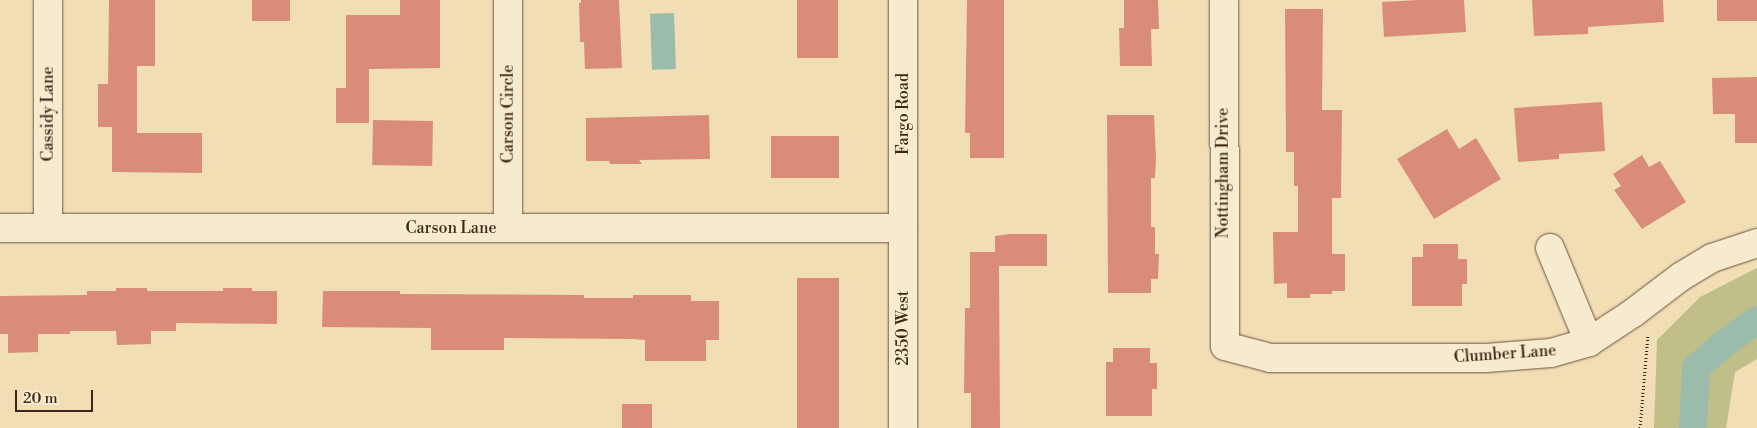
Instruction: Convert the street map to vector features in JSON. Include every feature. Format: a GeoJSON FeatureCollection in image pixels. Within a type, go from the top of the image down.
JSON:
{"type":"FeatureCollection","features":[{"type":"Feature","properties":{"kind":"street","name":"Cassidy Lane"},"geometry":{"type":"LineString","coordinates":[[48,0],[48,228]]}},
{"type":"Feature","properties":{"kind":"street","name":"Carson Circle"},"geometry":{"type":"LineString","coordinates":[[508,0],[508,228]]}},
{"type":"Feature","properties":{"kind":"street","name":"Fargo Road"},"geometry":{"type":"LineString","coordinates":[[903,0],[903,228]]}},
{"type":"Feature","properties":{"kind":"street","name":"Nottingham Drive"},"geometry":{"type":"LineString","coordinates":[[1224,0],[1224,346]]}},
{"type":"Feature","properties":{"kind":"street","name":"Carson Lane"},"geometry":{"type":"LineString","coordinates":[[0,228],[903,228]]}},
{"type":"Feature","properties":{"kind":"street","name":"2350 West"},"geometry":{"type":"LineString","coordinates":[[903,228],[903,428]]}},
{"type":"Feature","properties":{"kind":"street","name":"Clumber Lane"},"geometry":{"type":"LineString","coordinates":[[1224,346],[1270,358],[1476,358],[1551,353],[1589,342],[1633,314],[1682,276],[1712,258],[1757,243]]}},
{"type":"Feature","properties":{"kind":"street"},"geometry":{"type":"LineString","coordinates":[[1550,248],[1589,342]]}},
{"type":"Feature","properties":{"kind":"path"},"geometry":{"type":"LineString","coordinates":[[1640,428],[1648,333]]}},
{"type":"Feature","properties":{"kind":"shaded area"},"geometry":{"type":"Polygon","coordinates":[[[674,13],[676,69],[652,70],[650,14],[674,13]]]}},
{"type":"Feature","properties":{"kind":"shaded area"},"geometry":{"type":"Polygon","coordinates":[[[1757,268],[1757,359],[1735,372],[1726,428],[1654,428],[1657,340],[1700,297],[1757,268]]]}},
{"type":"Feature","properties":{"kind":"building"},"geometry":{"type":"Polygon","coordinates":[[[109,0],[155,0],[155,66],[137,66],[137,133],[202,133],[202,173],[112,172],[112,127],[98,127],[98,84],[108,84],[109,0]]]}},
{"type":"Feature","properties":{"kind":"building"},"geometry":{"type":"Polygon","coordinates":[[[252,0],[290,0],[290,21],[252,21],[252,0]]]}},
{"type":"Feature","properties":{"kind":"building"},"geometry":{"type":"Polygon","coordinates":[[[400,0],[440,0],[440,68],[369,69],[369,123],[336,123],[336,88],[346,88],[346,15],[400,15],[400,0]]]}},
{"type":"Feature","properties":{"kind":"building"},"geometry":{"type":"Polygon","coordinates":[[[581,0],[619,0],[622,68],[585,69],[584,42],[580,42],[579,3],[581,3],[581,0]]]}},
{"type":"Feature","properties":{"kind":"building"},"geometry":{"type":"Polygon","coordinates":[[[797,0],[838,0],[838,58],[797,58],[797,0]]]}},
{"type":"Feature","properties":{"kind":"building"},"geometry":{"type":"Polygon","coordinates":[[[967,0],[1004,0],[1004,158],[970,158],[970,133],[965,133],[967,0]]]}},
{"type":"Feature","properties":{"kind":"building"},"geometry":{"type":"Polygon","coordinates":[[[1124,0],[1158,0],[1159,29],[1151,29],[1152,66],[1120,66],[1119,28],[1124,28],[1124,0]]]}},
{"type":"Feature","properties":{"kind":"building"},"geometry":{"type":"Polygon","coordinates":[[[1464,0],[1466,32],[1384,37],[1382,2],[1464,0]]]}},
{"type":"Feature","properties":{"kind":"building"},"geometry":{"type":"Polygon","coordinates":[[[1532,0],[1663,0],[1664,22],[1588,27],[1588,34],[1534,36],[1532,0]]]}},
{"type":"Feature","properties":{"kind":"building"},"geometry":{"type":"Polygon","coordinates":[[[1717,0],[1757,0],[1757,21],[1717,21],[1717,0]]]}},
{"type":"Feature","properties":{"kind":"building"},"geometry":{"type":"Polygon","coordinates":[[[1285,9],[1323,9],[1322,110],[1342,110],[1341,198],[1332,198],[1332,254],[1345,254],[1345,291],[1332,291],[1332,294],[1310,294],[1310,298],[1287,298],[1287,283],[1274,284],[1273,232],[1298,232],[1298,186],[1294,186],[1294,152],[1286,152],[1285,9]]]}},
{"type":"Feature","properties":{"kind":"building"},"geometry":{"type":"Polygon","coordinates":[[[1757,77],[1757,143],[1735,143],[1735,114],[1713,114],[1712,78],[1757,77]]]}},
{"type":"Feature","properties":{"kind":"building"},"geometry":{"type":"Polygon","coordinates":[[[1602,102],[1605,151],[1559,154],[1559,159],[1518,162],[1514,108],[1602,102]]]}},
{"type":"Feature","properties":{"kind":"building"},"geometry":{"type":"Polygon","coordinates":[[[709,115],[710,159],[639,160],[642,164],[610,164],[609,161],[586,161],[586,118],[709,115]]]}},
{"type":"Feature","properties":{"kind":"building"},"geometry":{"type":"Polygon","coordinates":[[[1107,115],[1154,115],[1156,158],[1155,178],[1151,178],[1151,227],[1155,227],[1155,254],[1159,254],[1158,279],[1151,279],[1151,293],[1108,293],[1107,115]]]}},
{"type":"Feature","properties":{"kind":"building"},"geometry":{"type":"Polygon","coordinates":[[[373,120],[433,121],[432,166],[372,165],[373,120]]]}},
{"type":"Feature","properties":{"kind":"building"},"geometry":{"type":"Polygon","coordinates":[[[1447,129],[1459,149],[1476,138],[1501,179],[1434,219],[1397,159],[1447,129]]]}},
{"type":"Feature","properties":{"kind":"building"},"geometry":{"type":"Polygon","coordinates":[[[771,136],[839,136],[839,178],[771,178],[771,136]]]}},
{"type":"Feature","properties":{"kind":"building"},"geometry":{"type":"Polygon","coordinates":[[[1642,155],[1649,167],[1660,161],[1686,202],[1642,229],[1614,190],[1621,186],[1613,174],[1642,155]]]}},
{"type":"Feature","properties":{"kind":"building"},"geometry":{"type":"Polygon","coordinates":[[[1047,234],[1047,266],[999,266],[1000,428],[971,428],[971,393],[964,393],[965,308],[970,308],[970,252],[995,252],[995,236],[1047,234]]]}},
{"type":"Feature","properties":{"kind":"building"},"geometry":{"type":"Polygon","coordinates":[[[1423,244],[1458,244],[1458,259],[1467,259],[1467,284],[1462,284],[1462,306],[1412,306],[1412,257],[1423,257],[1423,244]]]}},
{"type":"Feature","properties":{"kind":"building"},"geometry":{"type":"Polygon","coordinates":[[[797,278],[839,278],[839,428],[797,428],[797,278]]]}},
{"type":"Feature","properties":{"kind":"building"},"geometry":{"type":"Polygon","coordinates":[[[116,288],[147,288],[147,291],[223,291],[223,288],[252,288],[252,291],[277,291],[277,324],[176,323],[176,331],[151,331],[151,344],[117,345],[116,331],[70,331],[70,334],[38,334],[38,352],[8,353],[8,334],[0,334],[0,296],[87,295],[87,291],[116,291],[116,288]]]}},
{"type":"Feature","properties":{"kind":"building"},"geometry":{"type":"Polygon","coordinates":[[[323,291],[400,291],[400,294],[584,295],[584,298],[633,298],[633,295],[691,295],[691,301],[719,301],[719,340],[706,340],[706,361],[645,361],[645,340],[633,339],[504,338],[504,350],[431,350],[431,328],[322,327],[323,291]]]}},
{"type":"Feature","properties":{"kind":"building"},"geometry":{"type":"Polygon","coordinates":[[[1113,348],[1150,348],[1150,363],[1157,363],[1157,389],[1152,389],[1152,416],[1106,416],[1106,362],[1113,362],[1113,348]]]}},
{"type":"Feature","properties":{"kind":"building"},"geometry":{"type":"Polygon","coordinates":[[[622,404],[652,404],[652,428],[622,428],[622,404]]]}},
{"type":"Feature","properties":{"kind":"waterway"},"geometry":{"type":"LineString","coordinates":[[1693,428],[1696,368],[1722,345],[1757,320]]}}]}
